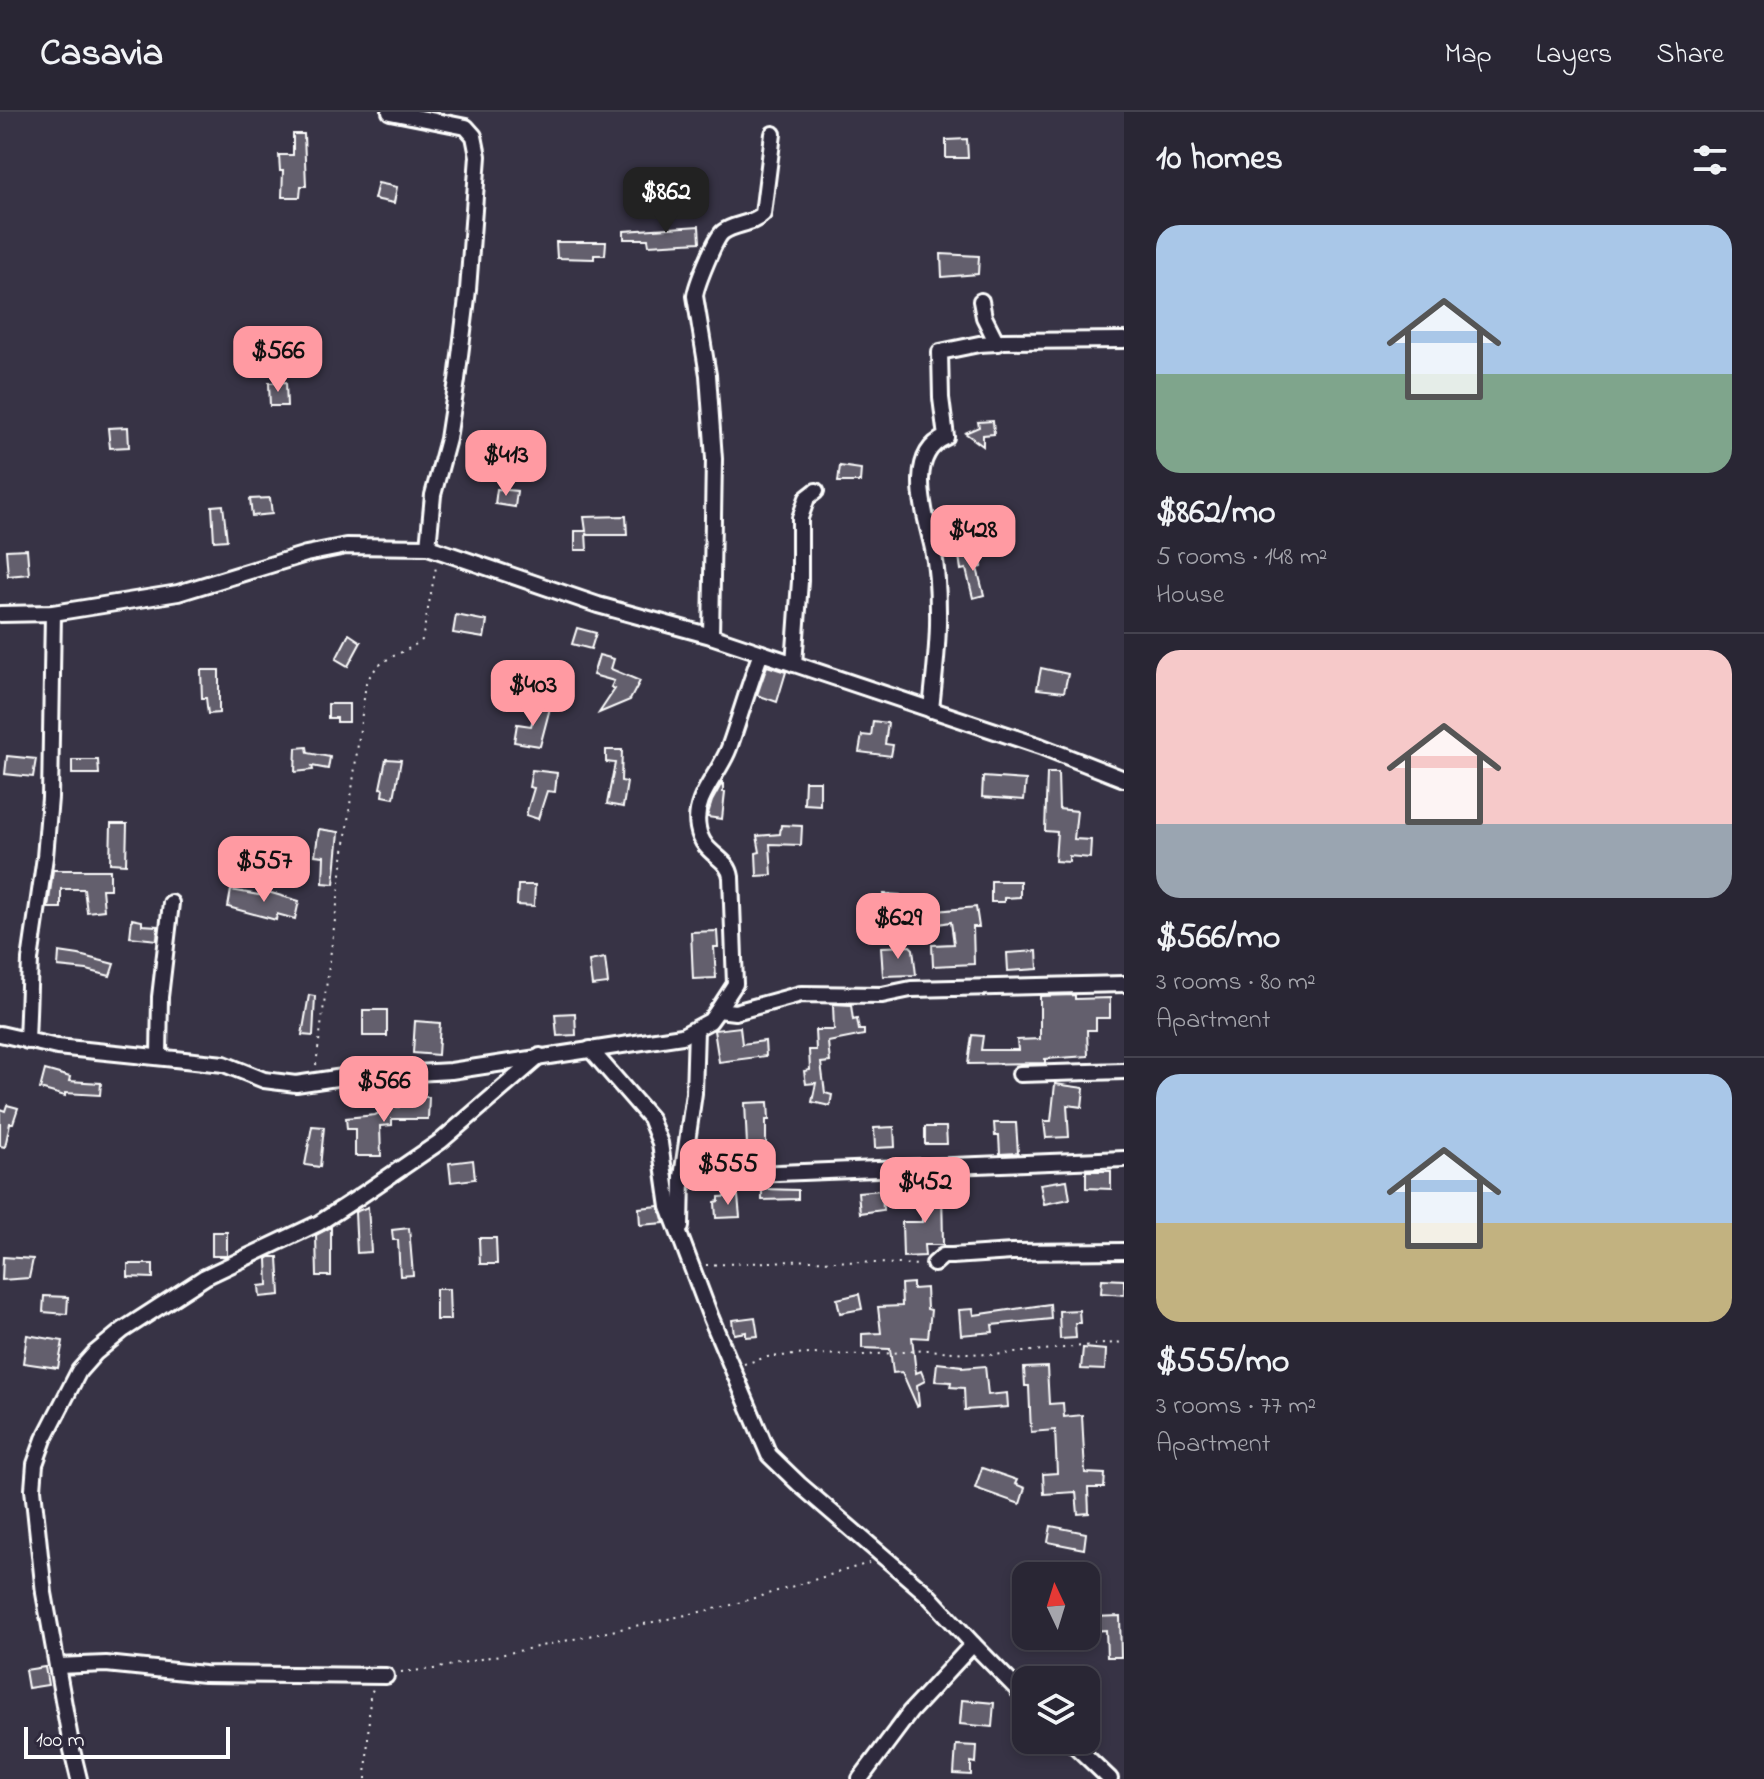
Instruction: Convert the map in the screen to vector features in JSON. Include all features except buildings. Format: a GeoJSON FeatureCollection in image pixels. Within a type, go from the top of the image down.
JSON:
{"type":"FeatureCollection","features":[{"type":"Feature","properties":{"kind":"street"},"geometry":{"type":"LineString","coordinates":[[390,112],[466,127],[474,136],[478,156],[468,290],[457,380],[448,439],[433,495],[434,550]]}},
{"type":"Feature","properties":{"kind":"street"},"geometry":{"type":"LineString","coordinates":[[711,636],[714,459],[708,375],[695,296],[696,285],[717,238],[723,232],[759,219],[763,214],[773,134]]}},
{"type":"Feature","properties":{"kind":"street"},"geometry":{"type":"LineString","coordinates":[[981,301],[984,317],[997,343]]}},
{"type":"Feature","properties":{"kind":"street"},"geometry":{"type":"LineString","coordinates":[[931,710],[938,598],[933,552],[921,498],[928,450],[934,442],[946,437],[940,352],[1002,341],[1124,340]]}},
{"type":"Feature","properties":{"kind":"street"},"geometry":{"type":"LineString","coordinates":[[794,664],[800,581],[800,518],[807,498],[816,491]]}},
{"type":"Feature","properties":{"kind":"street"},"geometry":{"type":"LineString","coordinates":[[0,614],[53,613],[178,593],[306,554],[346,546],[434,550],[598,605],[711,636],[1040,746],[1124,779]]}},
{"type":"Feature","properties":{"kind":"street"},"geometry":{"type":"LineString","coordinates":[[27,1041],[30,960],[50,798],[53,613]]}},
{"type":"Feature","properties":{"kind":"street"},"geometry":{"type":"LineString","coordinates":[[0,1034],[27,1041],[128,1055],[224,1064],[264,1080],[314,1082],[357,1076],[451,1071],[682,1036],[696,1029],[710,1021],[735,984],[731,877],[727,864],[709,852],[702,842],[696,815],[700,800],[726,755],[761,653]]}},
{"type":"Feature","properties":{"kind":"street"},"geometry":{"type":"LineString","coordinates":[[159,1056],[160,997],[171,903]]}},
{"type":"Feature","properties":{"kind":"street"},"geometry":{"type":"LineString","coordinates":[[718,1010],[735,1012],[801,994],[882,995],[911,989],[1124,984]]}},
{"type":"Feature","properties":{"kind":"street"},"geometry":{"type":"LineString","coordinates":[[682,1240],[679,1219],[694,1093],[696,1029]]}},
{"type":"Feature","properties":{"kind":"street"},"geometry":{"type":"LineString","coordinates":[[590,1049],[650,1118],[656,1131],[667,1198],[769,1455],[927,1594],[1012,1684]]}},
{"type":"Feature","properties":{"kind":"street"},"geometry":{"type":"LineString","coordinates":[[79,1779],[40,1566],[33,1489],[35,1464],[44,1439],[79,1371],[123,1330],[205,1277],[319,1223],[441,1141],[540,1056]]}},
{"type":"Feature","properties":{"kind":"street"},"geometry":{"type":"LineString","coordinates":[[1020,1074],[1124,1071]]}},
{"type":"Feature","properties":{"kind":"street"},"geometry":{"type":"LineString","coordinates":[[682,1177],[1124,1159]]}},
{"type":"Feature","properties":{"kind":"street"},"geometry":{"type":"LineString","coordinates":[[934,1264],[943,1256],[1124,1251]]}},
{"type":"Feature","properties":{"kind":"street"},"geometry":{"type":"LineString","coordinates":[[860,1779],[910,1712],[973,1644]]}},
{"type":"Feature","properties":{"kind":"street"},"geometry":{"type":"LineString","coordinates":[[57,1666],[106,1664],[204,1674],[386,1676]]}},
{"type":"Feature","properties":{"kind":"street"},"geometry":{"type":"LineString","coordinates":[[1084,1754],[1110,1779]]}},
{"type":"Feature","properties":{"kind":"path"},"geometry":{"type":"LineString","coordinates":[[314,1082],[330,978],[366,683],[372,671],[385,658],[422,640],[434,550]]}},
{"type":"Feature","properties":{"kind":"path"},"geometry":{"type":"LineString","coordinates":[[692,1265],[812,1260],[907,1266],[934,1264]]}},
{"type":"Feature","properties":{"kind":"path"},"geometry":{"type":"LineString","coordinates":[[732,1368],[781,1356],[867,1355],[928,1350],[993,1355],[1124,1342]]}},
{"type":"Feature","properties":{"kind":"path"},"geometry":{"type":"LineString","coordinates":[[366,1779],[370,1696],[376,1683],[386,1676],[728,1606],[886,1558]]}}]}
